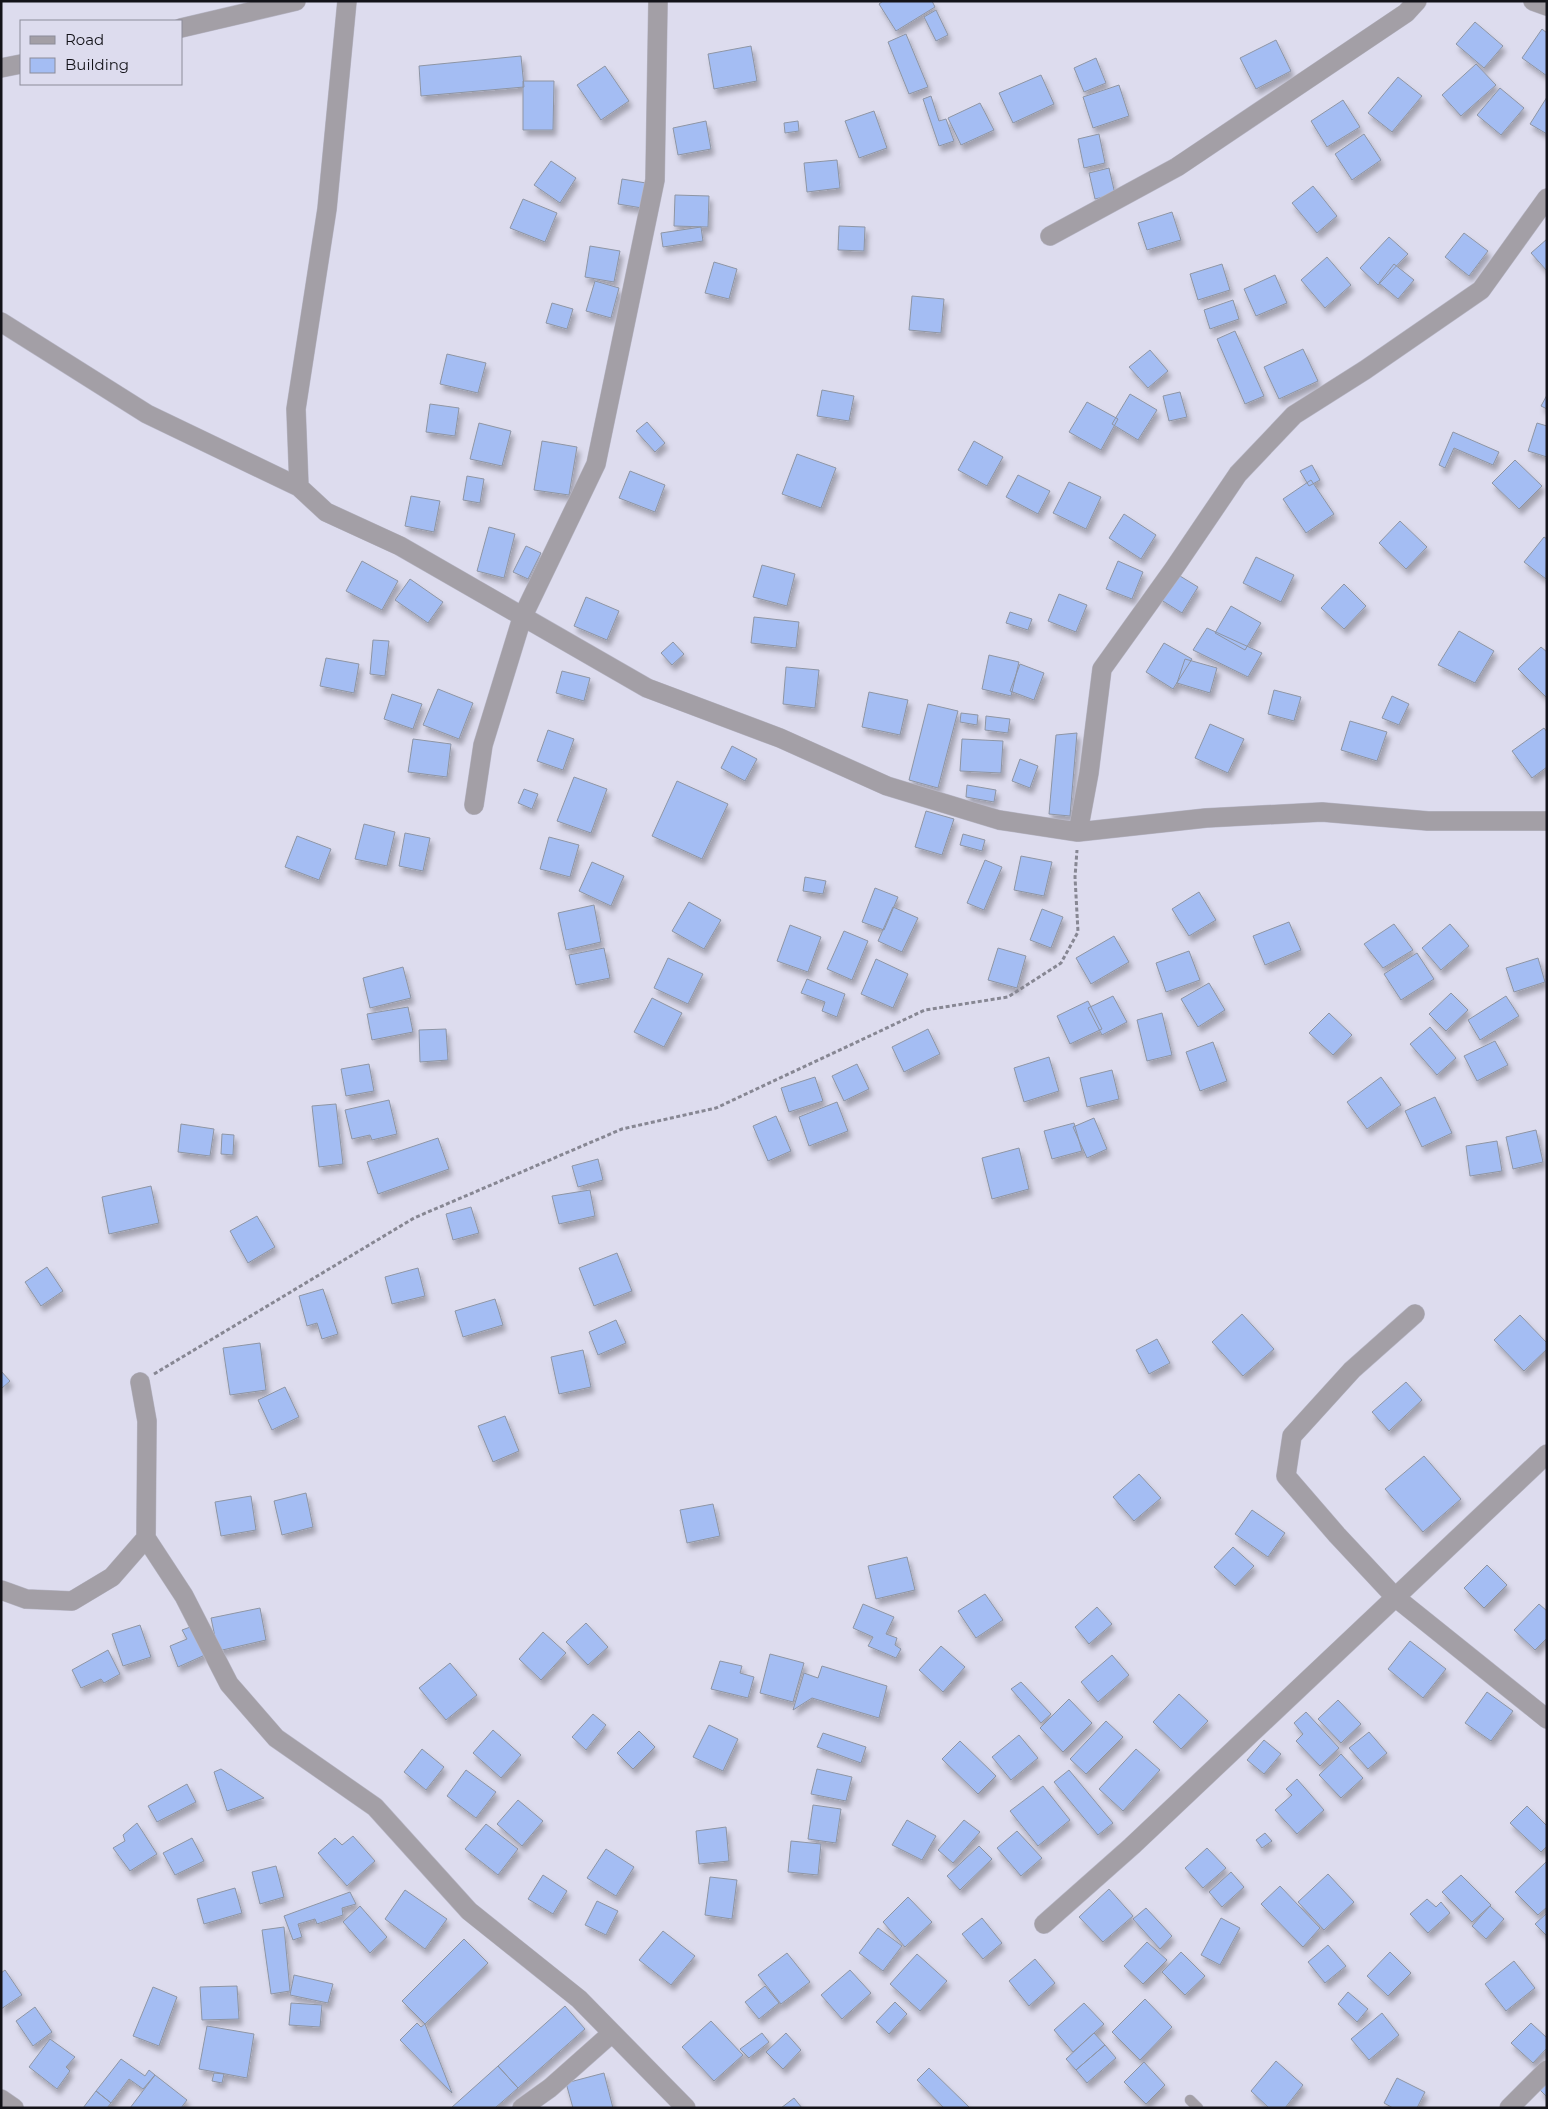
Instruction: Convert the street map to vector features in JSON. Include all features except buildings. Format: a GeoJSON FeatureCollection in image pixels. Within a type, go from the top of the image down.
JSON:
{"type":"FeatureCollection","features":[{"type":"Feature","properties":{"kind":"street"},"geometry":{"type":"LineString","coordinates":[[182,28],[296,1]]}},
{"type":"Feature","properties":{"kind":"street"},"geometry":{"type":"LineString","coordinates":[[299,487],[296,409],[327,209],[347,1]]}},
{"type":"Feature","properties":{"kind":"street"},"geometry":{"type":"LineString","coordinates":[[474,805],[483,745],[522,618],[596,464],[655,180],[658,1]]}},
{"type":"Feature","properties":{"kind":"street"},"geometry":{"type":"LineString","coordinates":[[1050,236],[1177,167],[1406,13],[1417,1]]}},
{"type":"Feature","properties":{"kind":"street"},"geometry":{"type":"LineString","coordinates":[[1533,1],[1547,6]]}},
{"type":"Feature","properties":{"kind":"street"},"geometry":{"type":"LineString","coordinates":[[1,68],[20,64]]}},
{"type":"Feature","properties":{"kind":"street"},"geometry":{"type":"LineString","coordinates":[[1078,832],[1089,772],[1102,669],[1173,570],[1238,474],[1294,415],[1366,370],[1481,290],[1547,198]]}},
{"type":"Feature","properties":{"kind":"street"},"geometry":{"type":"LineString","coordinates":[[1,322],[147,414],[299,487],[326,512],[400,546],[522,618],[647,688],[780,738],[887,786],[999,820],[1078,832],[1206,818],[1322,812],[1428,821],[1547,821]]}},
{"type":"Feature","properties":{"kind":"street"},"geometry":{"type":"LineString","coordinates":[[1415,1314],[1352,1370],[1292,1436],[1286,1476],[1337,1535],[1395,1597],[1543,1711]]}},
{"type":"Feature","properties":{"kind":"street"},"geometry":{"type":"LineString","coordinates":[[140,1382],[147,1421],[146,1538],[184,1596],[229,1684],[276,1738],[375,1807],[469,1911],[579,1999],[686,2108]]}},
{"type":"Feature","properties":{"kind":"street"},"geometry":{"type":"LineString","coordinates":[[1044,1924],[1132,1846],[1547,1454]]}},
{"type":"Feature","properties":{"kind":"street"},"geometry":{"type":"LineString","coordinates":[[1,1590],[26,1599],[72,1601],[112,1577],[146,1538]]}},
{"type":"Feature","properties":{"kind":"street"},"geometry":{"type":"LineString","coordinates":[[522,2108],[550,2088],[612,2033]]}},
{"type":"Feature","properties":{"kind":"street"},"geometry":{"type":"LineString","coordinates":[[1509,2108],[1547,2070]]}},
{"type":"Feature","properties":{"kind":"street"},"geometry":{"type":"LineString","coordinates":[[1,2099],[14,2108]]}},
{"type":"Feature","properties":{"kind":"path"},"geometry":{"type":"LineString","coordinates":[[140,1382],[414,1218],[622,1129],[716,1108],[924,1010],[1008,997],[1061,963],[1078,932],[1075,877],[1078,832]]}}]}
